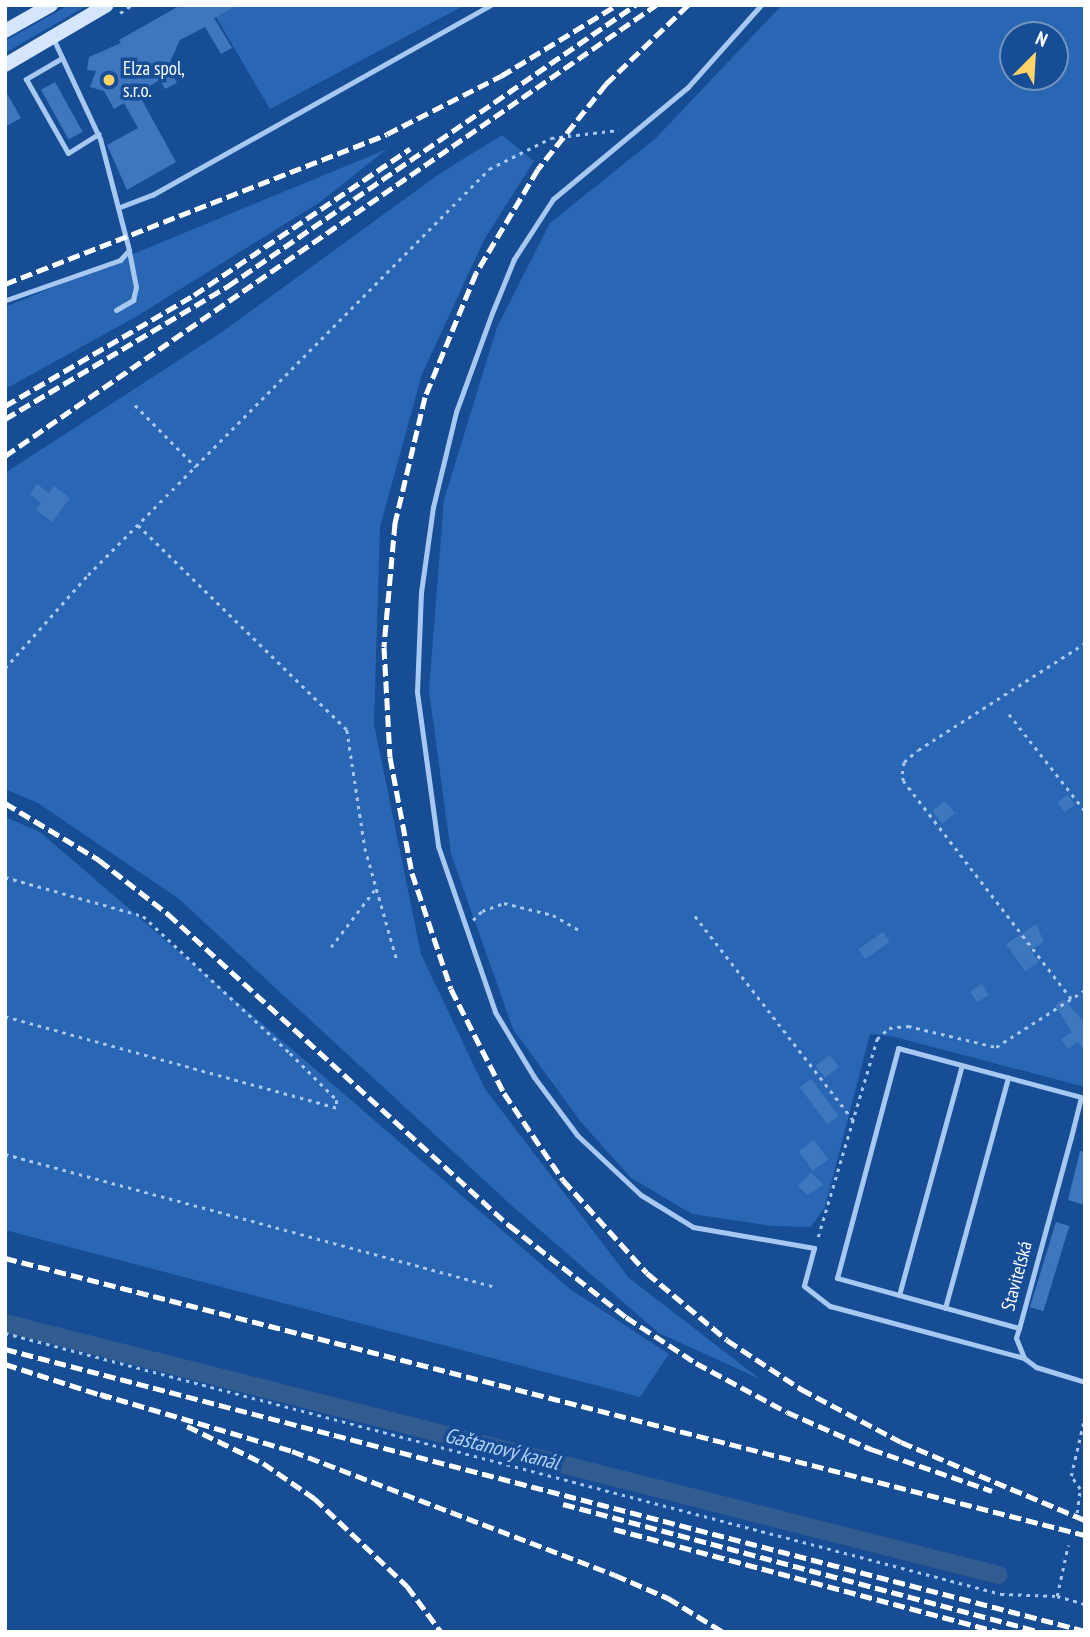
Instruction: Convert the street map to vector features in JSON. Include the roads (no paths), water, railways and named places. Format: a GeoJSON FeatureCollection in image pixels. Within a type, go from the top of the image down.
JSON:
{"type":"FeatureCollection","features":[{"type":"Feature","properties":{"kind":"main road"},"geometry":{"type":"LineString","coordinates":[[5,31],[51,5]]}},
{"type":"Feature","properties":{"kind":"main road"},"geometry":{"type":"LineString","coordinates":[[5,65],[107,5]]}},
{"type":"Feature","properties":{"kind":"lane"},"geometry":{"type":"LineString","coordinates":[[120,207],[152,195],[490,5]]}},
{"type":"Feature","properties":{"kind":"lane"},"geometry":{"type":"LineString","coordinates":[[761,5],[688,87],[553,199],[514,258],[456,412],[433,507],[421,592],[417,692],[438,846],[464,929],[495,1012],[534,1077],[577,1135],[641,1195],[693,1227],[814,1248],[804,1286],[830,1306],[1024,1358],[1035,1367],[1085,1382]]}},
{"type":"Feature","properties":{"kind":"lane"},"geometry":{"type":"LineString","coordinates":[[53,38],[98,134],[120,207],[136,287],[133,300],[116,310]]}},
{"type":"Feature","properties":{"kind":"lane"},"geometry":{"type":"LineString","coordinates":[[62,58],[26,79],[68,153],[98,134]]}},
{"type":"Feature","properties":{"kind":"lane"},"geometry":{"type":"LineString","coordinates":[[6,300],[120,260],[129,250]]}},
{"type":"Feature","properties":{"kind":"lane"},"geometry":{"type":"LineString","coordinates":[[945,1308],[1008,1077],[898,1048],[836,1278],[945,1308],[1019,1328]]}},
{"type":"Feature","properties":{"kind":"lane"},"geometry":{"type":"LineString","coordinates":[[899,1295],[962,1065]]}},
{"type":"Feature","properties":{"kind":"lane","name":"Staviteľská"},"geometry":{"type":"LineString","coordinates":[[1008,1077],[1082,1097],[1016,1338],[1024,1358]]}},
{"type":"Feature","properties":{"kind":"waterway","name":"Gaštanový kanál"},"geometry":{"type":"LineString","coordinates":[[5,1323],[999,1575]]}},
{"type":"Feature","properties":{"kind":"railway"},"geometry":{"type":"LineString","coordinates":[[5,284],[387,134],[501,76],[617,5]]}},
{"type":"Feature","properties":{"kind":"railway"},"geometry":{"type":"LineString","coordinates":[[5,419],[228,286],[635,5]]}},
{"type":"Feature","properties":{"kind":"railway"},"geometry":{"type":"LineString","coordinates":[[5,456],[656,5]]}},
{"type":"Feature","properties":{"kind":"railway"},"geometry":{"type":"LineString","coordinates":[[688,5],[606,84],[538,169],[476,273],[425,397],[395,523],[384,647],[390,757],[412,873],[451,989],[504,1093],[563,1180],[647,1273],[727,1340],[801,1389],[901,1442],[1085,1520]]}},
{"type":"Feature","properties":{"kind":"railway"},"geometry":{"type":"LineString","coordinates":[[5,406],[194,295],[410,149]]}},
{"type":"Feature","properties":{"kind":"railway"},"geometry":{"type":"LineString","coordinates":[[5,803],[99,860],[168,914],[509,1225],[626,1317],[696,1363],[787,1412],[871,1449],[992,1491]]}},
{"type":"Feature","properties":{"kind":"railway"},"geometry":{"type":"LineString","coordinates":[[5,1258],[1085,1535]]}},
{"type":"Feature","properties":{"kind":"railway"},"geometry":{"type":"LineString","coordinates":[[5,1349],[1085,1631]]}},
{"type":"Feature","properties":{"kind":"railway"},"geometry":{"type":"LineString","coordinates":[[5,1364],[108,1397]]}},
{"type":"Feature","properties":{"kind":"railway"},"geometry":{"type":"LineString","coordinates":[[100,1394],[292,1451],[615,1575],[668,1598],[723,1632]]}},
{"type":"Feature","properties":{"kind":"railway"},"geometry":{"type":"LineString","coordinates":[[187,1426],[263,1463],[314,1498],[407,1586],[441,1632]]}},
{"type":"Feature","properties":{"kind":"railway"},"geometry":{"type":"LineString","coordinates":[[563,1504],[1042,1632]]}},
{"type":"Feature","properties":{"kind":"railway"},"geometry":{"type":"LineString","coordinates":[[614,1529],[998,1632]]}},
{"type":"Feature","properties":{"kind":"place","name":"Elza spol, s.r.o."},"geometry":{"type":"Point","coordinates":[109,80]}}]}
